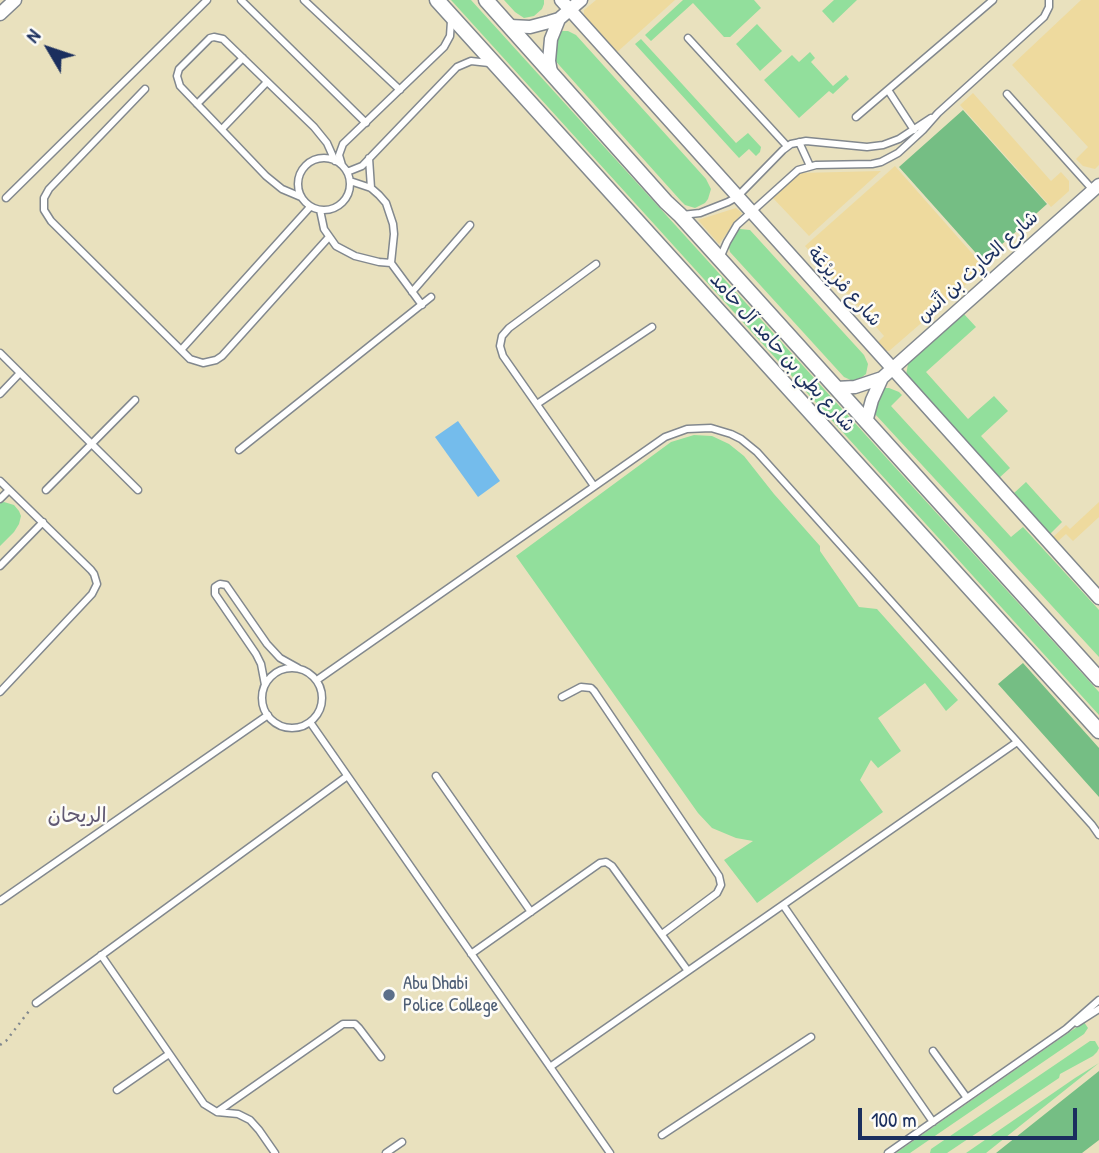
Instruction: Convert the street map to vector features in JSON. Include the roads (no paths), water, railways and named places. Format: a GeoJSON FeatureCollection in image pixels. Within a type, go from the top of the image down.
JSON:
{"type":"FeatureCollection","features":[{"type":"Feature","properties":{"kind":"street"},"geometry":{"type":"LineString","coordinates":[[0,14],[15,0]]}},
{"type":"Feature","properties":{"kind":"street","name":"شارع بطي بن حامد آل حامد"},"geometry":{"type":"LineString","coordinates":[[437,0],[1099,731]]}},
{"type":"Feature","properties":{"kind":"street","name":"شارع بطي بن حامد آل حامد"},"geometry":{"type":"LineString","coordinates":[[486,0],[1099,679]]}},
{"type":"Feature","properties":{"kind":"street","name":"شارع مْزِيرْعَة"},"geometry":{"type":"LineString","coordinates":[[561,0],[1099,598]]}},
{"type":"Feature","properties":{"kind":"street"},"geometry":{"type":"LineString","coordinates":[[510,26],[530,27],[559,19],[581,0]]}},
{"type":"Feature","properties":{"kind":"street"},"geometry":{"type":"LineString","coordinates":[[551,72],[551,40],[559,19]]}},
{"type":"Feature","properties":{"kind":"street","name":"شارع الحارِث بن أنَس"},"geometry":{"type":"LineString","coordinates":[[836,388],[855,387],[882,378],[1097,190]]}},
{"type":"Feature","properties":{"kind":"street","name":"شارع الحارِث بن أنَس"},"geometry":{"type":"LineString","coordinates":[[866,422],[882,378]]}},
{"type":"Feature","properties":{"kind":"lane"},"geometry":{"type":"LineString","coordinates":[[6,198],[207,0]]}},
{"type":"Feature","properties":{"kind":"lane"},"geometry":{"type":"LineString","coordinates":[[241,0],[366,123]]}},
{"type":"Feature","properties":{"kind":"lane"},"geometry":{"type":"LineString","coordinates":[[304,0],[400,90]]}},
{"type":"Feature","properties":{"kind":"lane"},"geometry":{"type":"LineString","coordinates":[[856,117],[993,0]]}},
{"type":"Feature","properties":{"kind":"lane"},"geometry":{"type":"LineString","coordinates":[[719,260],[731,233],[793,174],[810,166],[872,164],[890,159],[1044,17],[1049,0]]}},
{"type":"Feature","properties":{"kind":"lane"},"geometry":{"type":"LineString","coordinates":[[335,161],[319,159],[305,166],[298,181],[298,189],[310,207],[327,210],[339,205],[348,195],[350,181],[339,155],[341,148],[444,47],[450,36],[450,15]]}},
{"type":"Feature","properties":{"kind":"lane"},"geometry":{"type":"LineString","coordinates":[[301,197],[273,183],[180,86],[177,76],[179,69],[206,40],[219,37],[243,58],[321,134],[335,161],[344,169]]}},
{"type":"Feature","properties":{"kind":"lane"},"geometry":{"type":"LineString","coordinates":[[688,38],[787,146]]}},
{"type":"Feature","properties":{"kind":"lane"},"geometry":{"type":"LineString","coordinates":[[197,104],[243,58]]}},
{"type":"Feature","properties":{"kind":"lane"},"geometry":{"type":"LineString","coordinates":[[344,169],[362,166],[457,66],[471,61],[494,65]]}},
{"type":"Feature","properties":{"kind":"lane"},"geometry":{"type":"LineString","coordinates":[[222,129],[268,82]]}},
{"type":"Feature","properties":{"kind":"lane"},"geometry":{"type":"LineString","coordinates":[[145,89],[49,189],[44,198],[44,210],[51,221],[190,359],[203,363],[222,356],[329,237]]}},
{"type":"Feature","properties":{"kind":"lane"},"geometry":{"type":"LineString","coordinates":[[888,90],[914,130]]}},
{"type":"Feature","properties":{"kind":"lane"},"geometry":{"type":"LineString","coordinates":[[1007,94],[1097,190]]}},
{"type":"Feature","properties":{"kind":"lane"},"geometry":{"type":"LineString","coordinates":[[680,215],[710,211],[737,197],[787,146],[799,142],[875,146],[899,139],[938,113]]}},
{"type":"Feature","properties":{"kind":"lane"},"geometry":{"type":"LineString","coordinates":[[799,142],[810,166]]}},
{"type":"Feature","properties":{"kind":"lane"},"geometry":{"type":"LineString","coordinates":[[369,158],[371,188]]}},
{"type":"Feature","properties":{"kind":"lane"},"geometry":{"type":"LineString","coordinates":[[350,181],[371,188],[386,203],[393,224],[391,263],[422,304]]}},
{"type":"Feature","properties":{"kind":"lane"},"geometry":{"type":"LineString","coordinates":[[181,350],[310,207]]}},
{"type":"Feature","properties":{"kind":"lane"},"geometry":{"type":"LineString","coordinates":[[320,210],[321,220],[336,246],[367,260],[391,263]]}},
{"type":"Feature","properties":{"kind":"lane"},"geometry":{"type":"LineString","coordinates":[[412,292],[470,225]]}},
{"type":"Feature","properties":{"kind":"lane"},"geometry":{"type":"LineString","coordinates":[[594,486],[500,346],[502,335],[509,328],[596,264]]}},
{"type":"Feature","properties":{"kind":"lane"},"geometry":{"type":"LineString","coordinates":[[239,450],[431,297]]}},
{"type":"Feature","properties":{"kind":"lane"},"geometry":{"type":"LineString","coordinates":[[537,404],[652,327]]}},
{"type":"Feature","properties":{"kind":"lane"},"geometry":{"type":"LineString","coordinates":[[0,353],[138,490]]}},
{"type":"Feature","properties":{"kind":"lane"},"geometry":{"type":"LineString","coordinates":[[0,394],[20,373]]}},
{"type":"Feature","properties":{"kind":"lane"},"geometry":{"type":"LineString","coordinates":[[46,489],[135,400]]}},
{"type":"Feature","properties":{"kind":"lane"},"geometry":{"type":"LineString","coordinates":[[317,680],[665,437],[687,429],[722,430],[741,439],[757,452],[1099,833]]}},
{"type":"Feature","properties":{"kind":"lane"},"geometry":{"type":"LineString","coordinates":[[0,481],[94,574],[97,584],[0,692]]}},
{"type":"Feature","properties":{"kind":"lane"},"geometry":{"type":"LineString","coordinates":[[0,499],[9,490]]}},
{"type":"Feature","properties":{"kind":"lane"},"geometry":{"type":"LineString","coordinates":[[0,566],[43,522]]}},
{"type":"Feature","properties":{"kind":"lane"},"geometry":{"type":"LineString","coordinates":[[265,685],[256,654],[215,594],[215,587],[220,584],[228,587],[267,644],[280,657],[305,670],[321,687],[322,703],[316,717],[295,728],[273,721],[262,701],[269,678],[282,669],[298,668]]}},
{"type":"Feature","properties":{"kind":"lane"},"geometry":{"type":"LineString","coordinates":[[562,697],[581,687],[594,691],[719,876],[722,885],[717,893],[662,934]]}},
{"type":"Feature","properties":{"kind":"lane"},"geometry":{"type":"LineString","coordinates":[[0,901],[268,715]]}},
{"type":"Feature","properties":{"kind":"lane"},"geometry":{"type":"LineString","coordinates":[[310,722],[610,1153]]}},
{"type":"Feature","properties":{"kind":"lane"},"geometry":{"type":"LineString","coordinates":[[550,1068],[1017,742]]}},
{"type":"Feature","properties":{"kind":"lane"},"geometry":{"type":"LineString","coordinates":[[436,776],[531,912]]}},
{"type":"Feature","properties":{"kind":"lane"},"geometry":{"type":"LineString","coordinates":[[36,1003],[346,777]]}},
{"type":"Feature","properties":{"kind":"lane"},"geometry":{"type":"LineString","coordinates":[[471,954],[600,863],[606,862],[612,866],[688,971]]}},
{"type":"Feature","properties":{"kind":"lane"},"geometry":{"type":"LineString","coordinates":[[783,905],[933,1122]]}},
{"type":"Feature","properties":{"kind":"lane"},"geometry":{"type":"LineString","coordinates":[[101,955],[204,1104],[217,1112],[250,1120],[275,1153]]}},
{"type":"Feature","properties":{"kind":"lane"},"geometry":{"type":"LineString","coordinates":[[1066,1029],[1099,1000]]}},
{"type":"Feature","properties":{"kind":"lane"},"geometry":{"type":"LineString","coordinates":[[888,1153],[1099,1009]]}},
{"type":"Feature","properties":{"kind":"lane"},"geometry":{"type":"LineString","coordinates":[[217,1112],[343,1024],[355,1024],[381,1057]]}},
{"type":"Feature","properties":{"kind":"lane"},"geometry":{"type":"LineString","coordinates":[[662,1135],[811,1037]]}},
{"type":"Feature","properties":{"kind":"lane"},"geometry":{"type":"LineString","coordinates":[[933,1051],[967,1098]]}},
{"type":"Feature","properties":{"kind":"lane"},"geometry":{"type":"LineString","coordinates":[[117,1090],[169,1054]]}},
{"type":"Feature","properties":{"kind":"lane"},"geometry":{"type":"LineString","coordinates":[[386,1153],[402,1142]]}},
{"type":"Feature","properties":{"kind":"water"},"geometry":{"type":"Polygon","coordinates":[[[458,421],[500,481],[478,497],[435,437],[458,421]]]}},
{"type":"Feature","properties":{"kind":"place","name":"Abu Dhabi Police College"},"geometry":{"type":"Point","coordinates":[389,995]}},
{"type":"Feature","properties":{"kind":"district","name":"الريحان"},"geometry":{"type":"Point","coordinates":[77,816]}}]}
